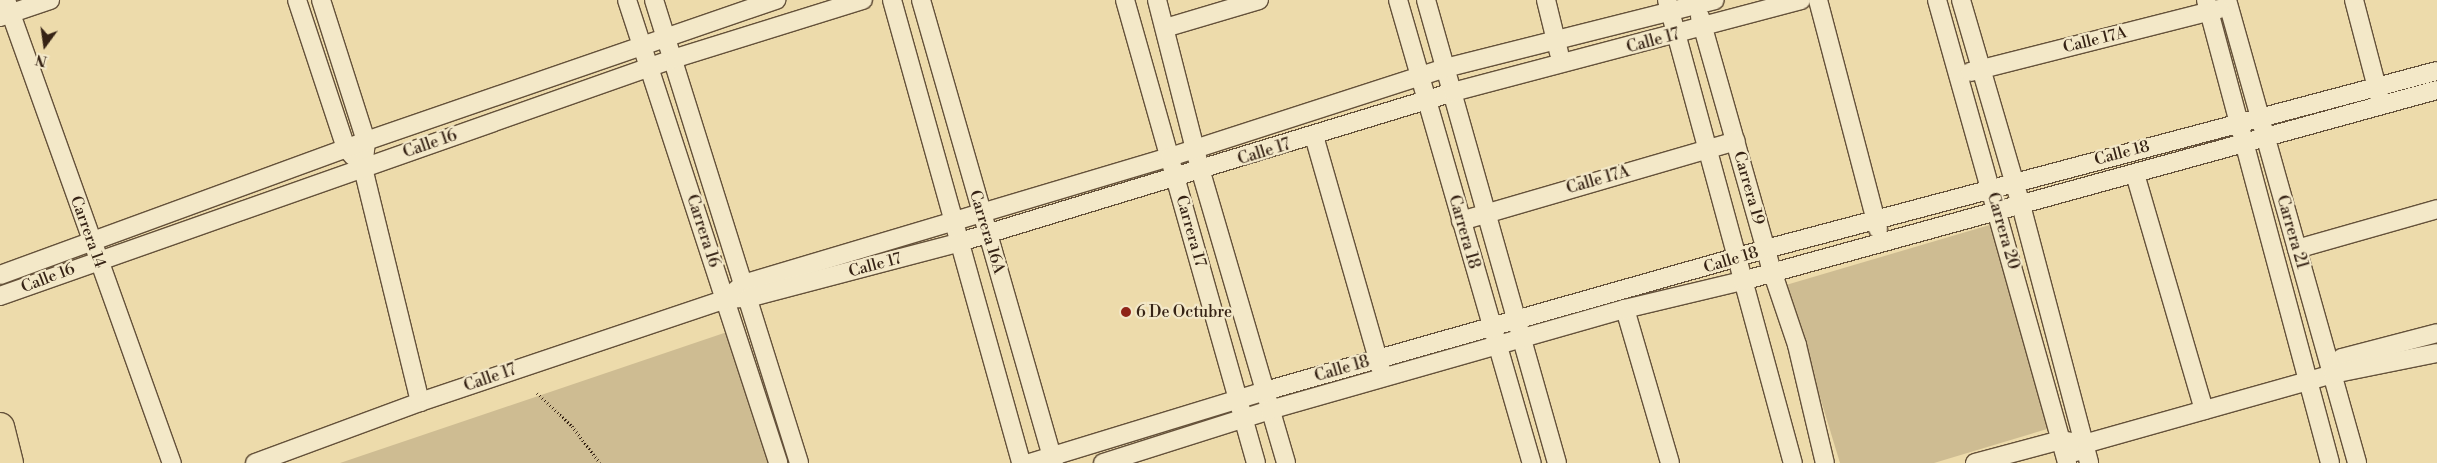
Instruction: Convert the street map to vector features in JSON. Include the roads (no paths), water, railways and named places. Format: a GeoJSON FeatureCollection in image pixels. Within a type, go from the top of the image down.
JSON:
{"type":"FeatureCollection","features":[{"type":"Feature","properties":{"kind":"main road"},"geometry":{"type":"LineString","coordinates":[[0,427],[9,463]]}},
{"type":"Feature","properties":{"kind":"street"},"geometry":{"type":"LineString","coordinates":[[6,10],[50,0]]}},
{"type":"Feature","properties":{"kind":"street"},"geometry":{"type":"LineString","coordinates":[[297,0],[346,148],[363,168]]}},
{"type":"Feature","properties":{"kind":"street"},"geometry":{"type":"LineString","coordinates":[[321,0],[366,141],[363,168],[420,402]]}},
{"type":"Feature","properties":{"kind":"street","name":"Carrera 16"},"geometry":{"type":"LineString","coordinates":[[627,0],[778,463]]}},
{"type":"Feature","properties":{"kind":"street","name":"Carrera 16"},"geometry":{"type":"LineString","coordinates":[[654,0],[799,463]]}},
{"type":"Feature","properties":{"kind":"street","name":"Calle 16"},"geometry":{"type":"LineString","coordinates":[[0,275],[346,148],[776,0]]}},
{"type":"Feature","properties":{"kind":"street","name":"Calle 16"},"geometry":{"type":"LineString","coordinates":[[0,296],[98,259],[673,60],[863,0]]}},
{"type":"Feature","properties":{"kind":"street","name":"Carrera 16A"},"geometry":{"type":"LineString","coordinates":[[892,0],[957,243],[1021,463]]}},
{"type":"Feature","properties":{"kind":"street","name":"Carrera 16A"},"geometry":{"type":"LineString","coordinates":[[921,0],[980,211],[1053,459]]}},
{"type":"Feature","properties":{"kind":"street","name":"Carrera 17"},"geometry":{"type":"LineString","coordinates":[[1125,0],[1256,463]]}},
{"type":"Feature","properties":{"kind":"street","name":"Carrera 17"},"geometry":{"type":"LineString","coordinates":[[1157,0],[1201,172],[1286,463]]}},
{"type":"Feature","properties":{"kind":"street"},"geometry":{"type":"LineString","coordinates":[[1165,28],[1258,0]]}},
{"type":"Feature","properties":{"kind":"street","name":"Carrera 18"},"geometry":{"type":"LineString","coordinates":[[1398,0],[1530,463]]}},
{"type":"Feature","properties":{"kind":"street","name":"Carrera 18"},"geometry":{"type":"LineString","coordinates":[[1426,0],[1556,463]]}},
{"type":"Feature","properties":{"kind":"street"},"geometry":{"type":"LineString","coordinates":[[1546,0],[1562,66]]}},
{"type":"Feature","properties":{"kind":"street","name":"Calle 17"},"geometry":{"type":"LineString","coordinates":[[255,463],[420,402],[980,211],[1170,157],[1196,147],[1446,68],[1557,42],[1668,7],[1714,0]]}},
{"type":"Feature","properties":{"kind":"street","name":"Calle 17"},"geometry":{"type":"LineString","coordinates":[[746,291],[957,243],[1201,172],[1453,92],[1676,36],[1801,0]]}},
{"type":"Feature","properties":{"kind":"street"},"geometry":{"type":"LineString","coordinates":[[1818,0],[1880,240]]}},
{"type":"Feature","properties":{"kind":"street","name":"Carrera 20"},"geometry":{"type":"LineString","coordinates":[[1937,0],[1960,74],[2061,440],[2063,462]]}},
{"type":"Feature","properties":{"kind":"street","name":"Carrera 20"},"geometry":{"type":"LineString","coordinates":[[1961,0],[2012,182],[2021,205],[2089,463]]}},
{"type":"Feature","properties":{"kind":"street"},"geometry":{"type":"LineString","coordinates":[[2354,0],[2380,96]]}},
{"type":"Feature","properties":{"kind":"street","name":"Carrera 19"},"geometry":{"type":"LineString","coordinates":[[1696,3],[1772,271],[1797,345],[1825,463]]}},
{"type":"Feature","properties":{"kind":"street","name":"Calle 17A"},"geometry":{"type":"LineString","coordinates":[[1960,74],[2207,6],[2228,3]]}},
{"type":"Feature","properties":{"kind":"street","name":"Carrera 21"},"geometry":{"type":"LineString","coordinates":[[2228,3],[2357,463]]}},
{"type":"Feature","properties":{"kind":"street","name":"Carrera 21"},"geometry":{"type":"LineString","coordinates":[[2207,6],[2311,380],[2330,463]]}},
{"type":"Feature","properties":{"kind":"street","name":"Carrera 19"},"geometry":{"type":"LineString","coordinates":[[1668,7],[1735,259],[1793,463]]}},
{"type":"Feature","properties":{"kind":"street","name":"Carrera 14"},"geometry":{"type":"LineString","coordinates":[[6,10],[172,463]]}},
{"type":"Feature","properties":{"kind":"street","name":"Calle 18"},"geometry":{"type":"LineString","coordinates":[[1103,463],[1270,410],[1625,309],[1742,281],[1880,240],[2135,174],[2265,135],[2380,96],[2437,72]]}},
{"type":"Feature","properties":{"kind":"street","name":"Calle 18"},"geometry":{"type":"LineString","coordinates":[[1030,463],[1053,459],[1265,391],[1766,249],[2012,182],[2259,117],[2380,96],[2437,90]]}},
{"type":"Feature","properties":{"kind":"street"},"geometry":{"type":"LineString","coordinates":[[1314,136],[1384,377]]}},
{"type":"Feature","properties":{"kind":"street","name":"Calle 17A"},"geometry":{"type":"LineString","coordinates":[[1461,221],[1736,141]]}},
{"type":"Feature","properties":{"kind":"street"},"geometry":{"type":"LineString","coordinates":[[2135,174],[2204,410]]}},
{"type":"Feature","properties":{"kind":"street"},"geometry":{"type":"LineString","coordinates":[[2296,249],[2437,209]]}},
{"type":"Feature","properties":{"kind":"street"},"geometry":{"type":"LineString","coordinates":[[1625,309],[1670,463]]}},
{"type":"Feature","properties":{"kind":"street"},"geometry":{"type":"LineString","coordinates":[[2333,374],[2342,358],[2437,333]]}},
{"type":"Feature","properties":{"kind":"street"},"geometry":{"type":"LineString","coordinates":[[2063,462],[2084,444],[2333,374],[2437,353]]}},
{"type":"Feature","properties":{"kind":"street"},"geometry":{"type":"LineString","coordinates":[[1975,463],[2061,440],[2084,444]]}},
{"type":"Feature","properties":{"kind":"place","name":"6 De Octubre"},"geometry":{"type":"Point","coordinates":[1126,312]}}]}
